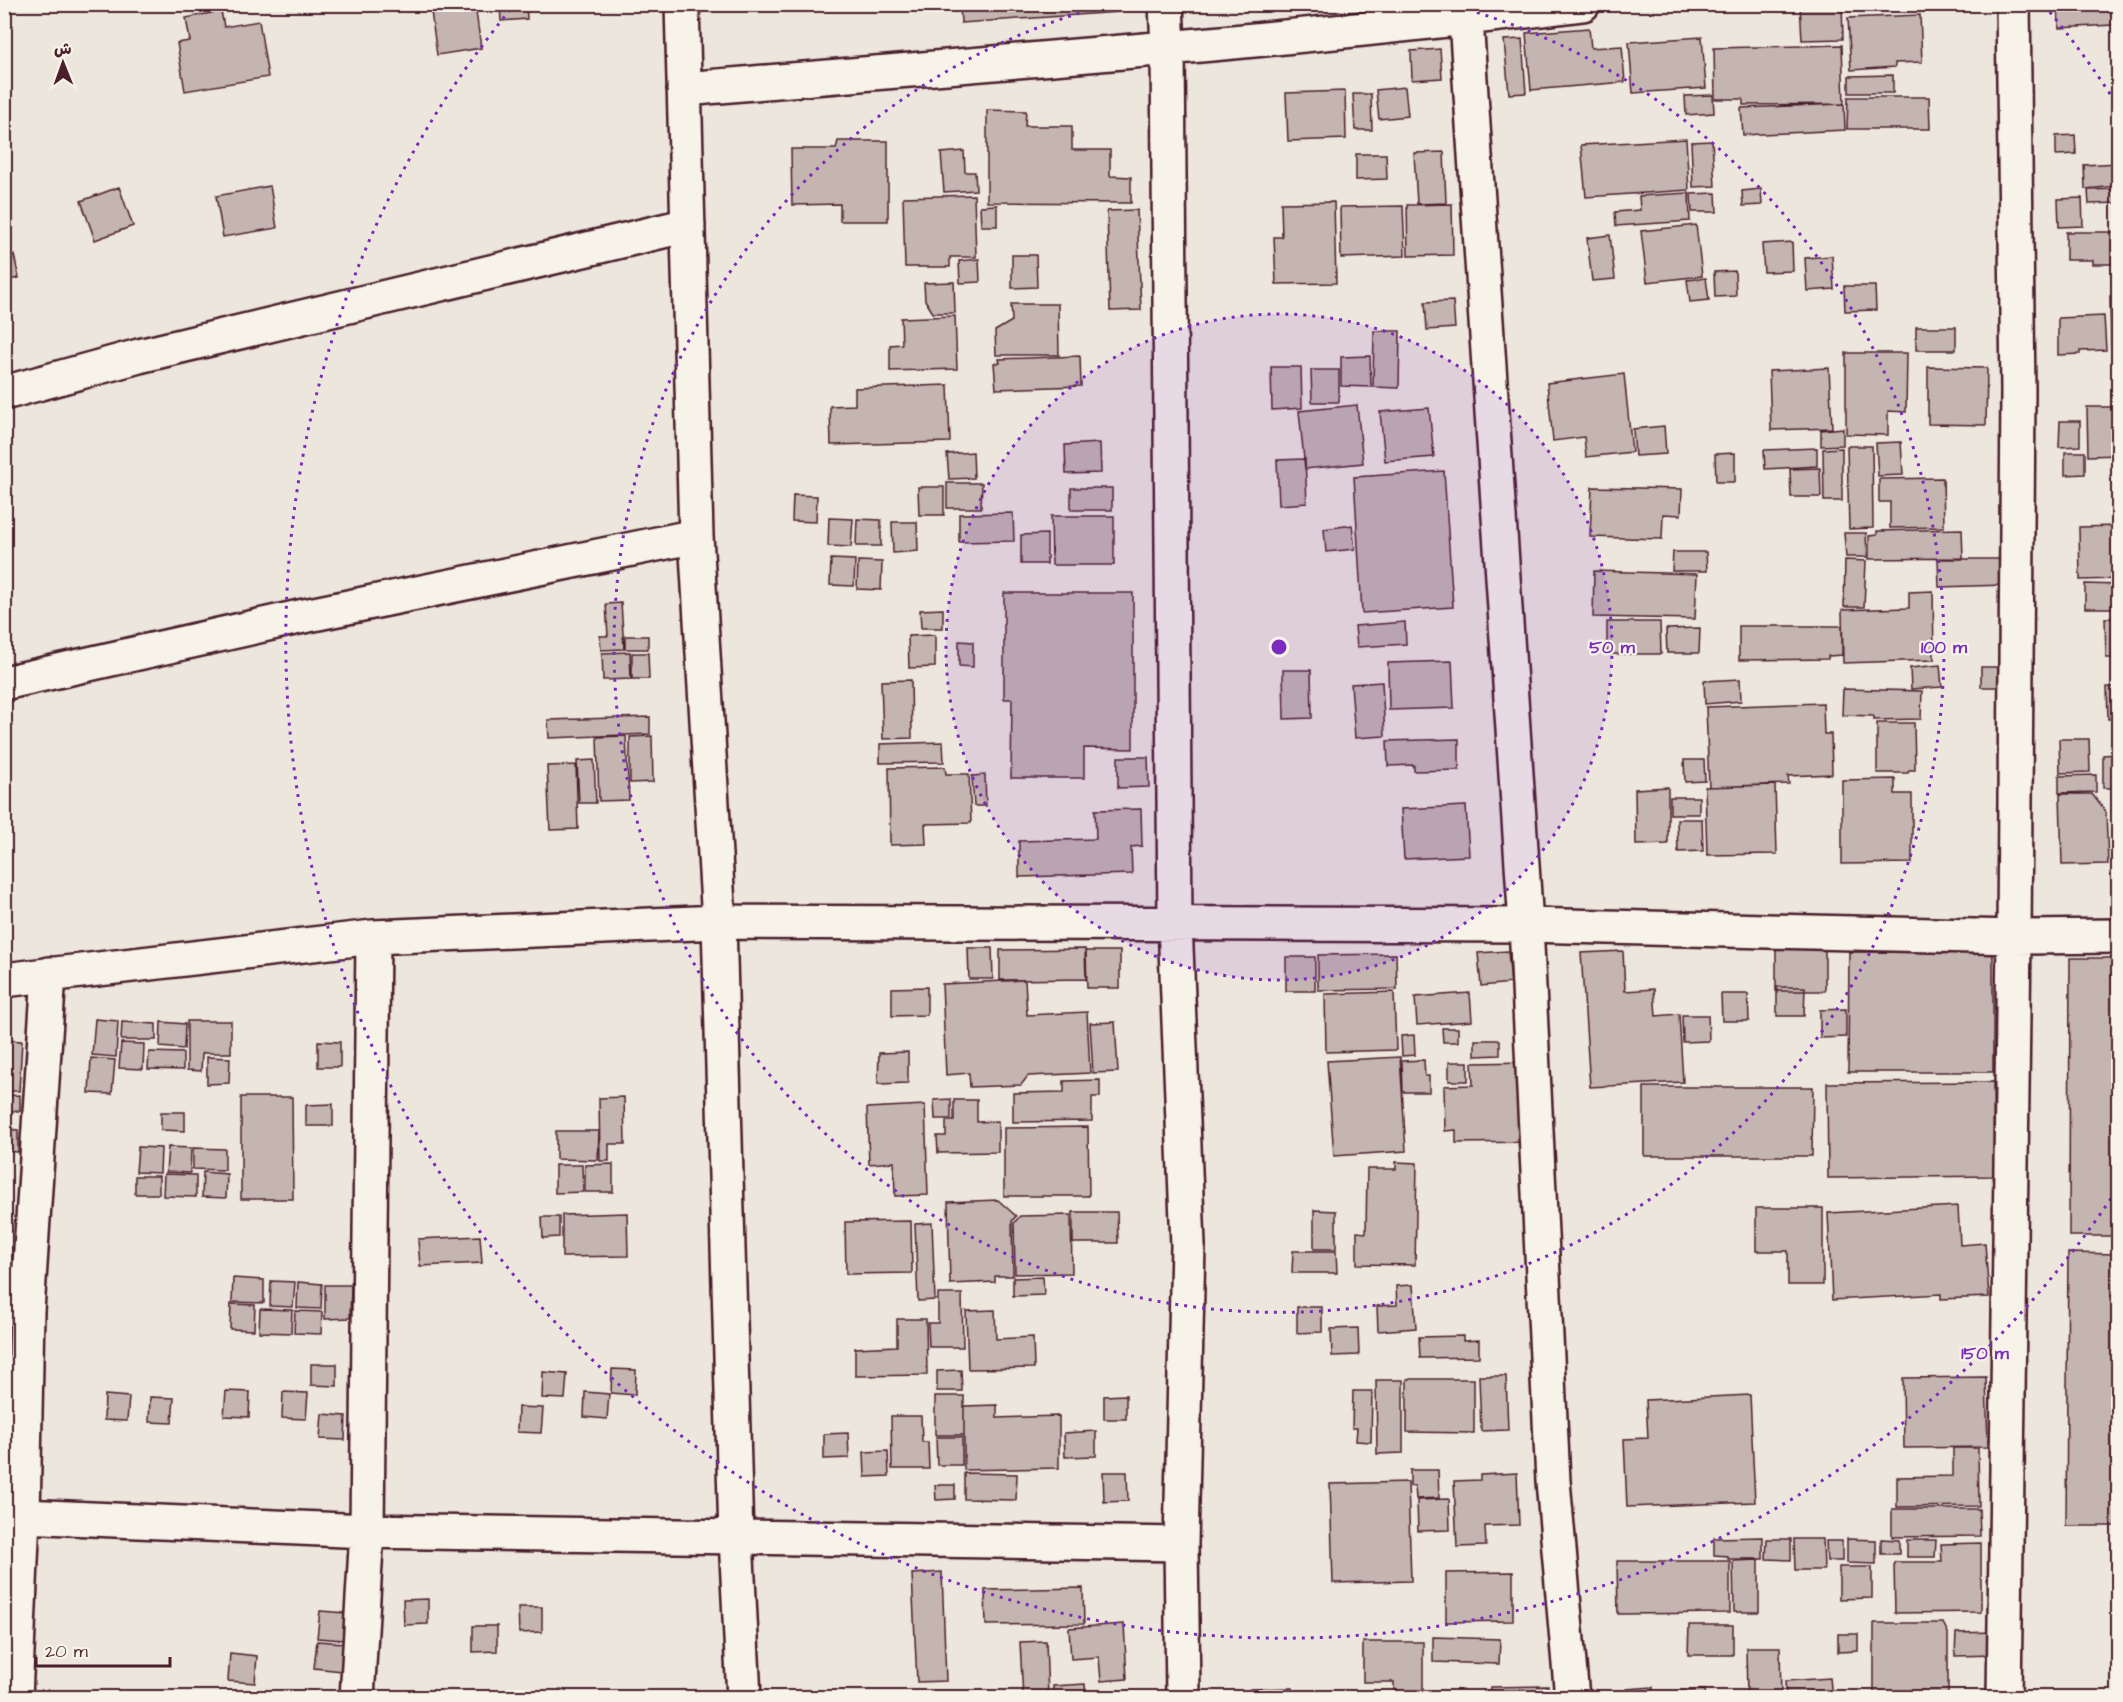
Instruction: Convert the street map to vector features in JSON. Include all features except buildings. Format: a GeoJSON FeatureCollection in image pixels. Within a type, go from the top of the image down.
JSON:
{"type":"FeatureCollection","features":[{"type":"Feature","properties":{"kind":"street"},"geometry":{"type":"LineString","coordinates":[[682,4],[696,536],[718,922],[736,1538],[744,1698]]}},
{"type":"Feature","properties":{"kind":"street"},"geometry":{"type":"LineString","coordinates":[[1166,4],[1175,922],[1188,1245],[1182,1544],[1183,1698]]}},
{"type":"Feature","properties":{"kind":"street"},"geometry":{"type":"LineString","coordinates":[[684,89],[1168,48],[1466,12],[1583,4]]}},
{"type":"Feature","properties":{"kind":"street"},"geometry":{"type":"LineString","coordinates":[[2004,1698],[2014,937],[2018,391],[2013,4]]}},
{"type":"Feature","properties":{"kind":"street"},"geometry":{"type":"LineString","coordinates":[[1466,12],[1526,925],[1553,1481],[1572,1698]]}},
{"type":"Feature","properties":{"kind":"street"},"geometry":{"type":"LineString","coordinates":[[4,393],[139,356],[688,225]]}},
{"type":"Feature","properties":{"kind":"street"},"geometry":{"type":"LineString","coordinates":[[4,683],[299,617],[696,536]]}},
{"type":"Feature","properties":{"kind":"street"},"geometry":{"type":"LineString","coordinates":[[4,980],[373,937],[718,922],[1526,925],[2014,937],[2118,936]]}},
{"type":"Feature","properties":{"kind":"street"},"geometry":{"type":"LineString","coordinates":[[357,1698],[367,1531],[373,937]]}},
{"type":"Feature","properties":{"kind":"street"},"geometry":{"type":"LineString","coordinates":[[15,1698],[23,1516],[16,1313],[50,974]]}},
{"type":"Feature","properties":{"kind":"street"},"geometry":{"type":"LineString","coordinates":[[23,1516],[367,1531],[1182,1544]]}}]}
